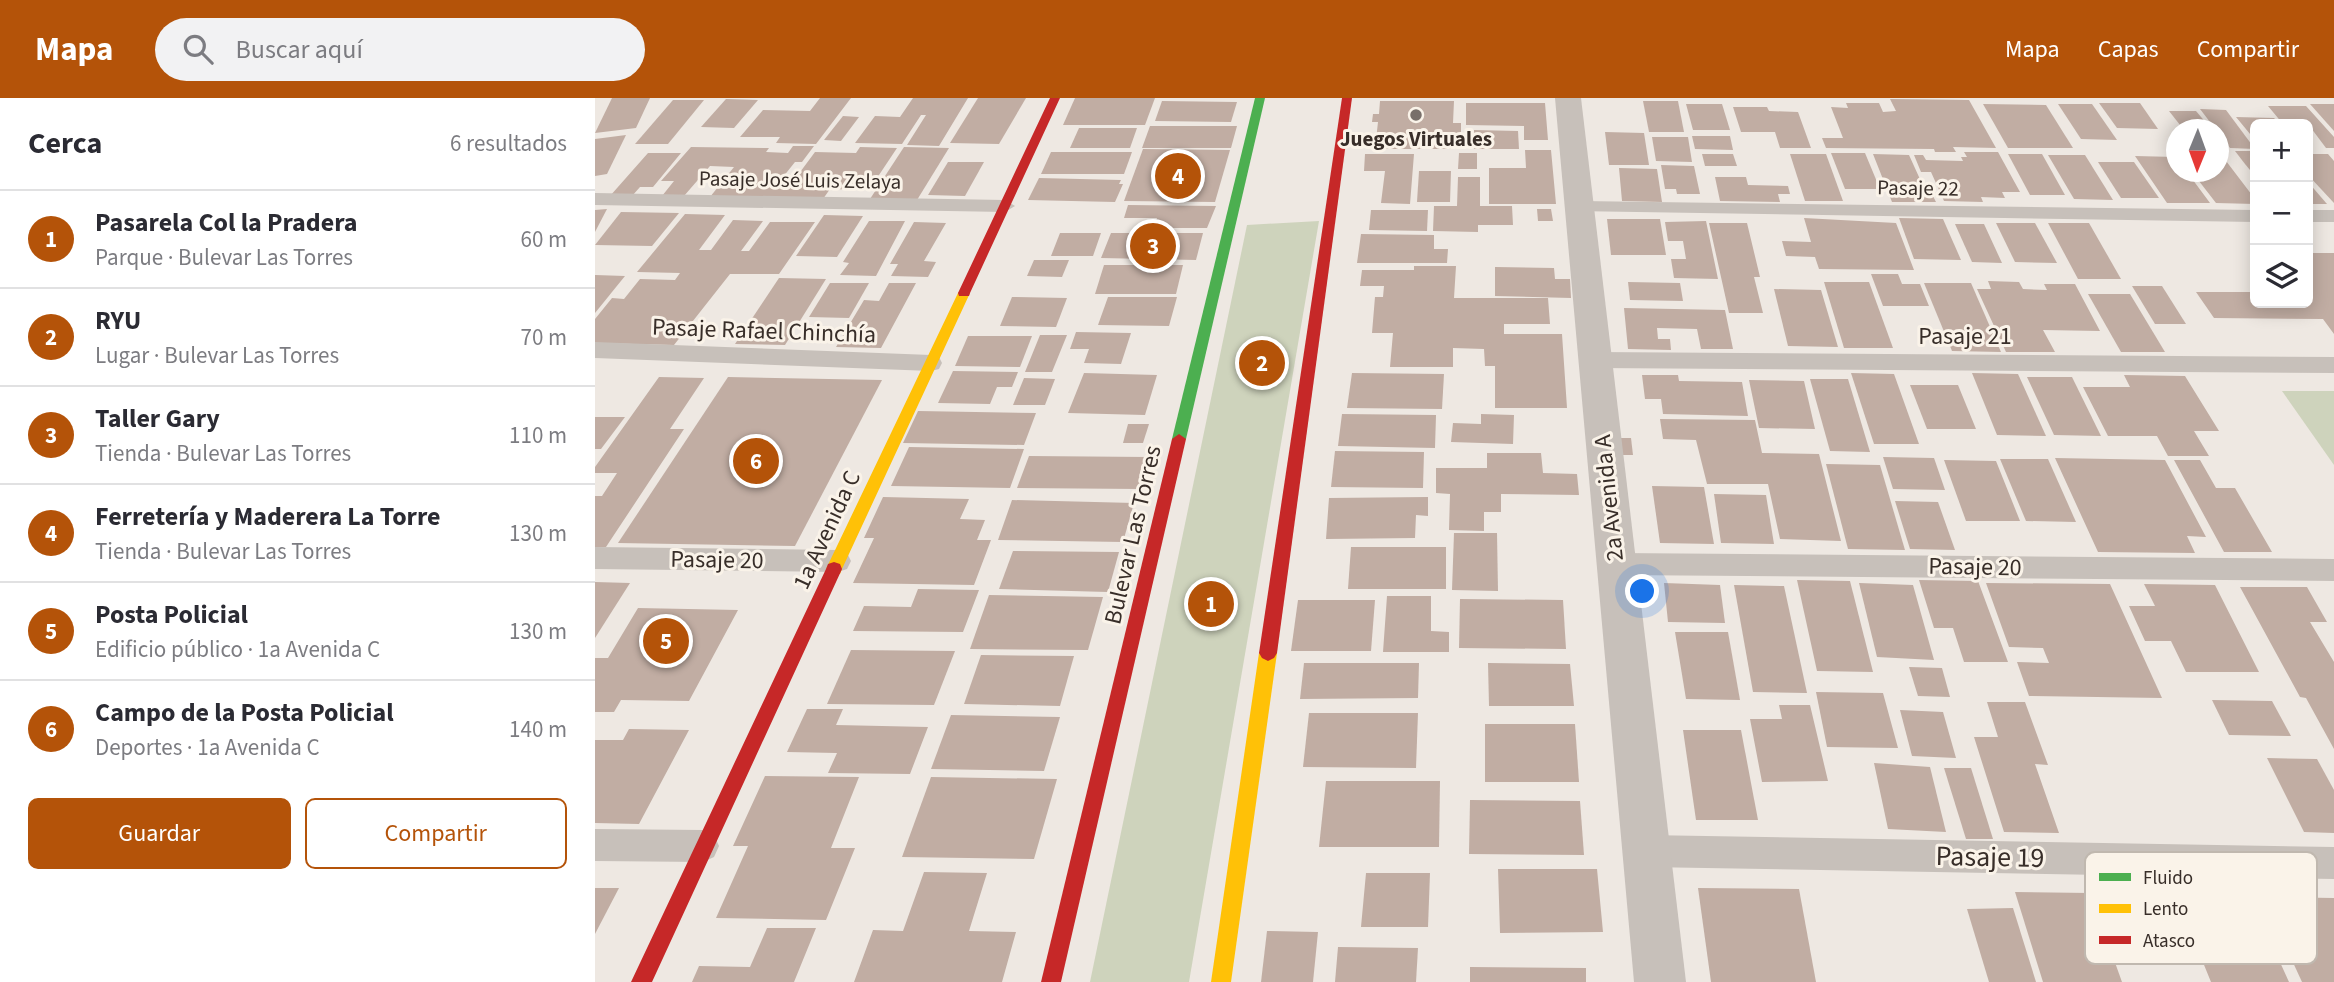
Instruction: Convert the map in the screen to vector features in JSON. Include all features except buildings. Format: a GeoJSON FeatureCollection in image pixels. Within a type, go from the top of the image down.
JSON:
{"type":"FeatureCollection","features":[{"type":"Feature","properties":{"kind":"street","name":"1a Avenida C"},"geometry":{"type":"LineString","coordinates":[[641,982],[1055,98]]}},
{"type":"Feature","properties":{"kind":"street","name":"Bulevar Las Torres"},"geometry":{"type":"LineString","coordinates":[[1051,982],[1260,98]]}},
{"type":"Feature","properties":{"kind":"street"},"geometry":{"type":"LineString","coordinates":[[1221,982],[1347,98]]}},
{"type":"Feature","properties":{"kind":"street","name":"2a Avenida A"},"geometry":{"type":"LineString","coordinates":[[1568,98],[1660,982]]}},
{"type":"Feature","properties":{"kind":"lane","name":"Pasaje José Luis Zelaya"},"geometry":{"type":"LineString","coordinates":[[595,199],[1005,206]]}},
{"type":"Feature","properties":{"kind":"lane","name":"Pasaje 22"},"geometry":{"type":"LineString","coordinates":[[1580,207],[2250,215]]}},
{"type":"Feature","properties":{"kind":"lane"},"geometry":{"type":"LineString","coordinates":[[2313,216],[2334,216]]}},
{"type":"Feature","properties":{"kind":"lane","name":"Pasaje Rafael Chinchía"},"geometry":{"type":"LineString","coordinates":[[595,350],[931,363]]}},
{"type":"Feature","properties":{"kind":"lane","name":"Pasaje 21"},"geometry":{"type":"LineString","coordinates":[[1595,360],[2334,365]]}},
{"type":"Feature","properties":{"kind":"lane","name":"Pasaje 20"},"geometry":{"type":"LineString","coordinates":[[595,558],[838,561]]}},
{"type":"Feature","properties":{"kind":"lane","name":"Pasaje 20"},"geometry":{"type":"LineString","coordinates":[[1616,564],[2334,570]]}},
{"type":"Feature","properties":{"kind":"lane"},"geometry":{"type":"LineString","coordinates":[[595,845],[703,846]]}},
{"type":"Feature","properties":{"kind":"lane","name":"Pasaje 19"},"geometry":{"type":"LineString","coordinates":[[1646,851],[2085,859]]}},
{"type":"Feature","properties":{"kind":"green space"},"geometry":{"type":"Polygon","coordinates":[[[1319,221],[1189,982],[1090,982],[1247,225],[1319,221]]]}},
{"type":"Feature","properties":{"kind":"green space"},"geometry":{"type":"Polygon","coordinates":[[[2282,391],[2334,391],[2334,465],[2282,391]]]}},
{"type":"Feature","properties":{"kind":"traffic: fast"},"geometry":{"type":"LineString","coordinates":[[1179,439],[1260,98]]}},
{"type":"Feature","properties":{"kind":"traffic: slow"},"geometry":{"type":"LineString","coordinates":[[834,569],[964,293]]}},
{"type":"Feature","properties":{"kind":"traffic: slow"},"geometry":{"type":"LineString","coordinates":[[1221,982],[1268,653]]}},
{"type":"Feature","properties":{"kind":"traffic: jam"},"geometry":{"type":"LineString","coordinates":[[964,293],[1055,98]]}},
{"type":"Feature","properties":{"kind":"traffic: jam"},"geometry":{"type":"LineString","coordinates":[[1268,653],[1347,98]]}},
{"type":"Feature","properties":{"kind":"traffic: jam"},"geometry":{"type":"LineString","coordinates":[[1051,982],[1179,439]]}},
{"type":"Feature","properties":{"kind":"traffic: jam"},"geometry":{"type":"LineString","coordinates":[[641,982],[834,569]]}},
{"type":"Feature","properties":{"kind":"place","name":"Juegos Virtuales"},"geometry":{"type":"Point","coordinates":[1416,115]}},
{"type":"Feature","properties":{"kind":"place","name":"Ferretería y Maderera La Torre"},"geometry":{"type":"Point","coordinates":[1178,176]}},
{"type":"Feature","properties":{"kind":"place","name":"Taller Gary"},"geometry":{"type":"Point","coordinates":[1153,246]}},
{"type":"Feature","properties":{"kind":"place","name":"RYU"},"geometry":{"type":"Point","coordinates":[1262,363]}},
{"type":"Feature","properties":{"kind":"place","name":"Campo de la Posta Policial"},"geometry":{"type":"Point","coordinates":[756,461]}},
{"type":"Feature","properties":{"kind":"place","name":"Pasarela Col la Pradera"},"geometry":{"type":"Point","coordinates":[1211,604]}},
{"type":"Feature","properties":{"kind":"place","name":"Posta Policial"},"geometry":{"type":"Point","coordinates":[666,641]}}]}
